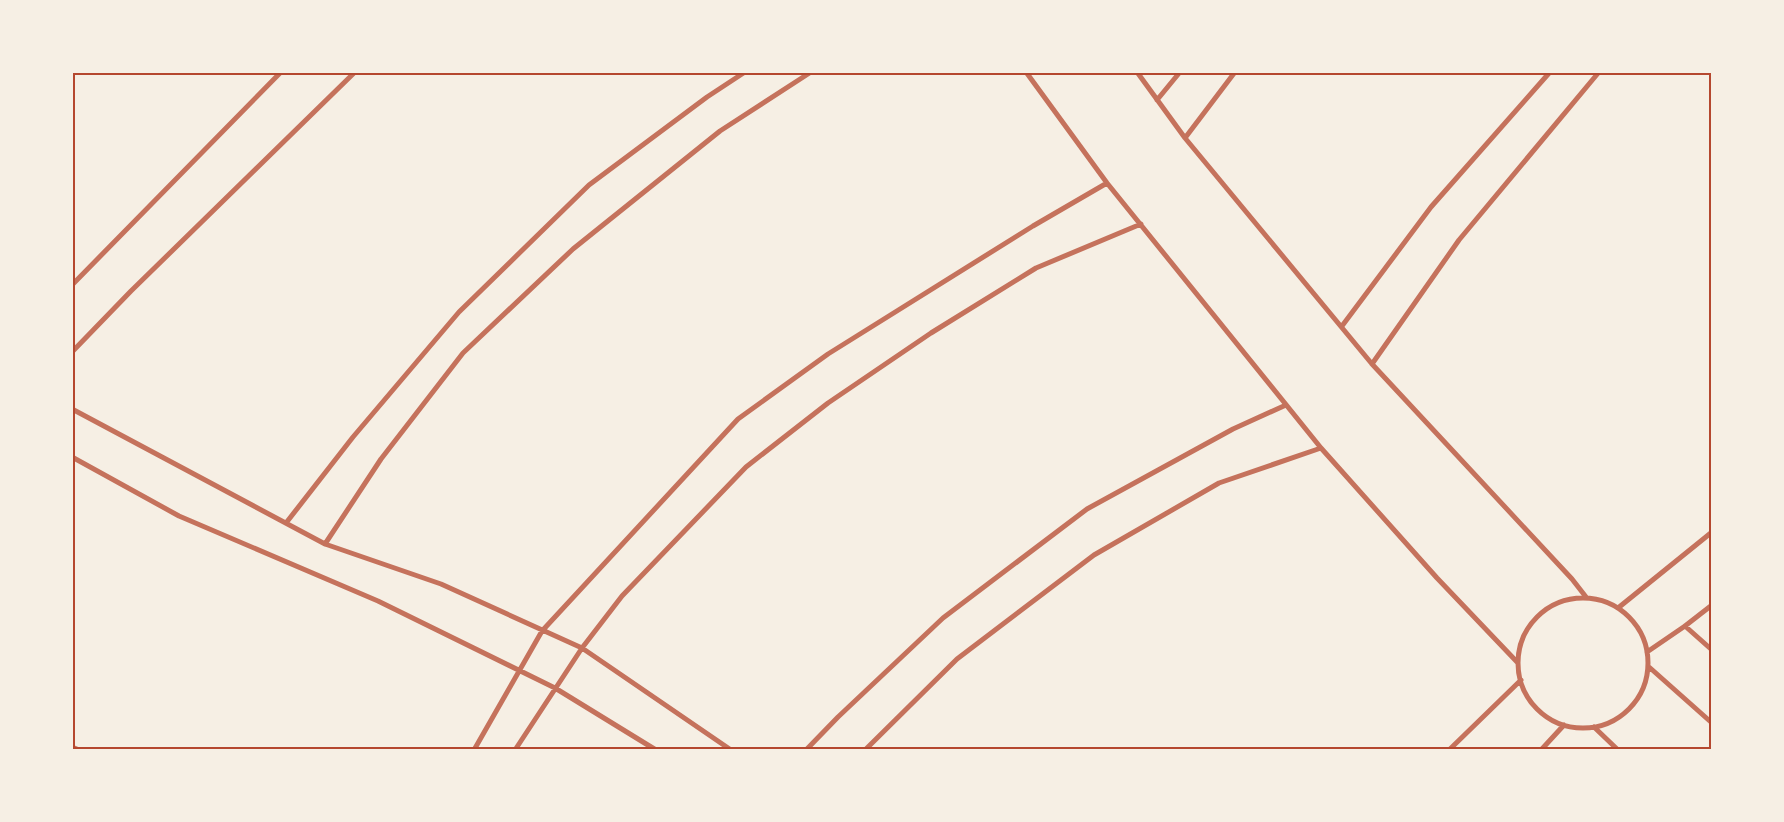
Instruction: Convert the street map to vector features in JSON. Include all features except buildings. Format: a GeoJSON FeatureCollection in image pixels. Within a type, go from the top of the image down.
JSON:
{"type":"FeatureCollection","features":[{"type":"Feature","properties":{"kind":"street"},"geometry":{"type":"LineString","coordinates":[[72,285],[280,72]]}},
{"type":"Feature","properties":{"kind":"street"},"geometry":{"type":"LineString","coordinates":[[72,352],[131,291],[355,72]]}},
{"type":"Feature","properties":{"kind":"street"},"geometry":{"type":"LineString","coordinates":[[286,523],[353,436],[459,312],[589,185],[707,97],[745,72]]}},
{"type":"Feature","properties":{"kind":"street"},"geometry":{"type":"LineString","coordinates":[[325,544],[381,459],[463,352],[573,249],[720,131],[811,72]]}},
{"type":"Feature","properties":{"kind":"street"},"geometry":{"type":"LineString","coordinates":[[1026,72],[1107,183],[1321,448],[1437,578],[1518,663]]}},
{"type":"Feature","properties":{"kind":"street"},"geometry":{"type":"LineString","coordinates":[[1137,72],[1185,138],[1372,364],[1572,579],[1586,597]]}},
{"type":"Feature","properties":{"kind":"street"},"geometry":{"type":"LineString","coordinates":[[1157,100],[1180,72]]}},
{"type":"Feature","properties":{"kind":"street"},"geometry":{"type":"LineString","coordinates":[[1185,138],[1235,72]]}},
{"type":"Feature","properties":{"kind":"street"},"geometry":{"type":"LineString","coordinates":[[1342,326],[1431,207],[1550,72]]}},
{"type":"Feature","properties":{"kind":"street"},"geometry":{"type":"LineString","coordinates":[[1372,364],[1459,240],[1600,72]]}},
{"type":"Feature","properties":{"kind":"street"},"geometry":{"type":"LineString","coordinates":[[474,750],[542,631],[738,419],[828,354],[1033,226],[1107,183]]}},
{"type":"Feature","properties":{"kind":"street"},"geometry":{"type":"LineString","coordinates":[[515,750],[582,648],[622,596],[746,467],[828,403],[932,333],[1036,268],[1141,224]]}},
{"type":"Feature","properties":{"kind":"street"},"geometry":{"type":"LineString","coordinates":[[806,750],[838,717],[943,618],[1087,509],[1233,429],[1286,405]]}},
{"type":"Feature","properties":{"kind":"street"},"geometry":{"type":"LineString","coordinates":[[72,409],[325,544],[441,584],[582,648],[731,750]]}},
{"type":"Feature","properties":{"kind":"street"},"geometry":{"type":"LineString","coordinates":[[865,750],[957,659],[1094,556],[1218,483],[1321,448]]}},
{"type":"Feature","properties":{"kind":"street"},"geometry":{"type":"LineString","coordinates":[[72,457],[180,516],[378,601],[555,688],[656,750]]}},
{"type":"Feature","properties":{"kind":"street"},"geometry":{"type":"LineString","coordinates":[[1618,608],[1712,532]]}},
{"type":"Feature","properties":{"kind":"street"},"geometry":{"type":"LineString","coordinates":[[1586,597],[1603,600],[1618,608],[1632,620],[1642,635],[1649,667],[1644,687],[1636,701],[1624,713],[1610,722],[1594,727],[1579,728],[1564,725],[1550,718],[1537,708],[1527,696],[1521,680],[1518,663],[1520,646],[1527,629],[1538,616],[1552,605],[1569,599],[1586,597]]}},
{"type":"Feature","properties":{"kind":"street"},"geometry":{"type":"LineString","coordinates":[[1647,652],[1712,605]]}},
{"type":"Feature","properties":{"kind":"street"},"geometry":{"type":"LineString","coordinates":[[1685,626],[1712,650]]}},
{"type":"Feature","properties":{"kind":"street"},"geometry":{"type":"LineString","coordinates":[[1649,667],[1712,724]]}},
{"type":"Feature","properties":{"kind":"street"},"geometry":{"type":"LineString","coordinates":[[1448,750],[1521,680]]}},
{"type":"Feature","properties":{"kind":"street"},"geometry":{"type":"LineString","coordinates":[[1541,750],[1564,725]]}},
{"type":"Feature","properties":{"kind":"street"},"geometry":{"type":"LineString","coordinates":[[1594,727],[1618,750]]}},
{"type":"Feature","properties":{"kind":"street"},"geometry":{"type":"LineString","coordinates":[[72,747],[79,750]]}}]}
